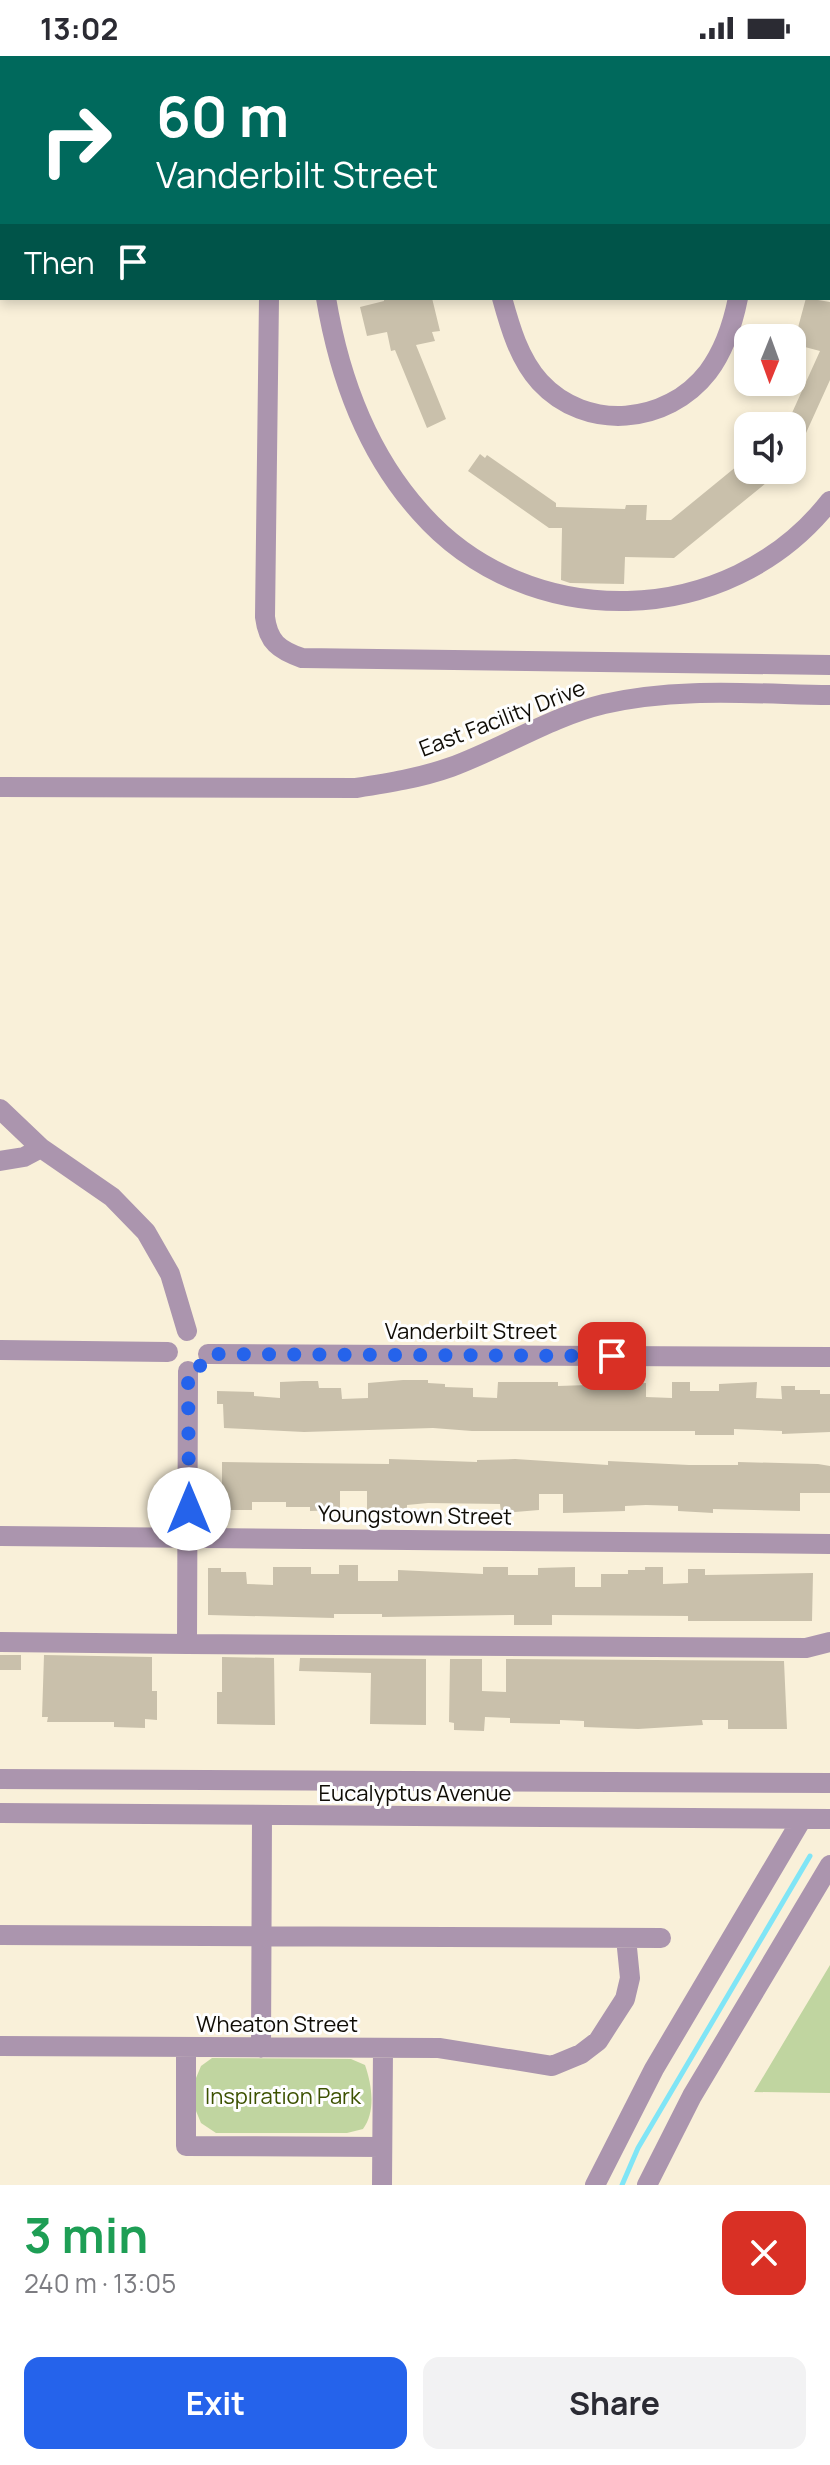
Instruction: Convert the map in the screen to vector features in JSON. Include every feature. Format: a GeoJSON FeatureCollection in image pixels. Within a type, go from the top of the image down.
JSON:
{"type":"FeatureCollection","features":[{"type":"Feature","properties":{"kind":"street"},"geometry":{"type":"LineString","coordinates":[[269,300],[265,617],[267,633],[284,652],[302,658],[830,665]]}},
{"type":"Feature","properties":{"kind":"street"},"geometry":{"type":"LineString","coordinates":[[326,300],[345,381],[388,472],[421,514],[446,538],[505,576],[552,593],[597,601],[629,603],[669,598],[701,590],[752,568],[801,534],[830,501]]}},
{"type":"Feature","properties":{"kind":"street"},"geometry":{"type":"LineString","coordinates":[[503,300],[512,332],[538,380],[551,392],[592,414],[623,416],[648,413],[675,401],[707,373],[728,331],[737,300]]}},
{"type":"Feature","properties":{"kind":"street","name":"East Facility Drive"},"geometry":{"type":"LineString","coordinates":[[0,787],[356,788],[406,780],[452,766],[556,719],[603,705],[689,694],[830,695]]}},
{"type":"Feature","properties":{"kind":"street"},"geometry":{"type":"LineString","coordinates":[[0,1109],[41,1148],[112,1197],[146,1232],[170,1274],[187,1331],[203,1339],[208,1354],[202,1365],[188,1371],[176,1366],[168,1352]]}},
{"type":"Feature","properties":{"kind":"street"},"geometry":{"type":"LineString","coordinates":[[0,1161],[24,1157],[41,1148]]}},
{"type":"Feature","properties":{"kind":"street"},"geometry":{"type":"LineString","coordinates":[[168,1352],[173,1339],[187,1331]]}},
{"type":"Feature","properties":{"kind":"street"},"geometry":{"type":"LineString","coordinates":[[0,1350],[168,1352]]}},
{"type":"Feature","properties":{"kind":"street","name":"Vanderbilt Street"},"geometry":{"type":"LineString","coordinates":[[208,1354],[830,1357]]}},
{"type":"Feature","properties":{"kind":"street"},"geometry":{"type":"LineString","coordinates":[[187,1644],[188,1371]]}},
{"type":"Feature","properties":{"kind":"street","name":"Youngstown Street"},"geometry":{"type":"LineString","coordinates":[[0,1536],[830,1544]]}},
{"type":"Feature","properties":{"kind":"street"},"geometry":{"type":"LineString","coordinates":[[0,1642],[806,1648],[830,1642]]}},
{"type":"Feature","properties":{"kind":"street","name":"Eucalyptus Avenue"},"geometry":{"type":"LineString","coordinates":[[0,1779],[828,1780]]}},
{"type":"Feature","properties":{"kind":"street","name":"Eucalyptus Avenue"},"geometry":{"type":"LineString","coordinates":[[0,1813],[830,1819]]}},
{"type":"Feature","properties":{"kind":"street"},"geometry":{"type":"LineString","coordinates":[[261,2048],[262,1816]]}},
{"type":"Feature","properties":{"kind":"street"},"geometry":{"type":"LineString","coordinates":[[595,2185],[654,2069],[802,1819]]}},
{"type":"Feature","properties":{"kind":"street"},"geometry":{"type":"LineString","coordinates":[[647,2185],[692,2096],[830,1865]]}},
{"type":"Feature","properties":{"kind":"street"},"geometry":{"type":"LineString","coordinates":[[0,1935],[661,1938]]}},
{"type":"Feature","properties":{"kind":"street","name":"Wheaton Street"},"geometry":{"type":"LineString","coordinates":[[0,2046],[439,2048],[552,2066],[581,2054],[598,2041],[625,1999],[630,1978],[626,1938]]}},
{"type":"Feature","properties":{"kind":"street"},"geometry":{"type":"LineString","coordinates":[[186,2048],[186,2146],[382,2147]]}},
{"type":"Feature","properties":{"kind":"street"},"geometry":{"type":"LineString","coordinates":[[382,2185],[383,2049]]}},
{"type":"Feature","properties":{"kind":"green space"},"geometry":{"type":"Polygon","coordinates":[[[830,1965],[830,2093],[754,2092],[830,1965]]]}},
{"type":"Feature","properties":{"kind":"green space","name":"Inspiration Park"},"geometry":{"type":"Polygon","coordinates":[[[212,2058],[351,2059],[365,2065],[372,2098],[370,2115],[363,2129],[347,2133],[216,2133],[201,2123],[196,2111],[196,2078],[201,2066],[212,2058]]]}},
{"type":"Feature","properties":{"kind":"building"},"geometry":{"type":"Polygon","coordinates":[[[432,300],[440,331],[432,332],[435,341],[416,345],[446,419],[427,428],[395,350],[391,351],[387,332],[367,336],[360,307],[384,301],[432,300]]]}},
{"type":"Feature","properties":{"kind":"building"},"geometry":{"type":"Polygon","coordinates":[[[805,300],[830,302],[830,380],[806,433],[806,412],[792,412],[800,396],[806,396],[806,382],[820,351],[806,347],[806,324],[799,324],[805,300]]]}},
{"type":"Feature","properties":{"kind":"building"},"geometry":{"type":"Polygon","coordinates":[[[480,454],[485,458],[487,455],[556,503],[556,507],[625,509],[626,505],[647,505],[646,520],[671,520],[734,468],[734,484],[765,484],[674,558],[625,557],[624,584],[570,583],[561,580],[562,528],[549,528],[468,471],[480,454]]]}},
{"type":"Feature","properties":{"kind":"building"},"geometry":{"type":"Polygon","coordinates":[[[428,1380],[428,1383],[445,1384],[445,1387],[473,1388],[473,1397],[497,1398],[498,1382],[558,1382],[558,1386],[646,1383],[646,1397],[672,1398],[672,1382],[690,1382],[690,1391],[719,1391],[719,1384],[757,1382],[756,1398],[782,1399],[781,1386],[795,1386],[795,1390],[820,1390],[820,1394],[830,1394],[830,1432],[782,1434],[782,1431],[734,1429],[734,1435],[695,1435],[695,1431],[472,1431],[433,1428],[304,1432],[224,1428],[223,1404],[217,1404],[217,1391],[254,1392],[254,1396],[280,1398],[280,1382],[318,1381],[319,1388],[341,1388],[342,1399],[368,1398],[368,1383],[428,1380]]]}},
{"type":"Feature","properties":{"kind":"building"},"geometry":{"type":"Polygon","coordinates":[[[389,1459],[477,1462],[515,1459],[608,1465],[608,1461],[689,1465],[738,1465],[738,1462],[818,1464],[830,1466],[830,1493],[800,1493],[800,1511],[713,1509],[713,1513],[678,1511],[678,1506],[646,1505],[625,1506],[625,1511],[563,1513],[563,1494],[539,1494],[539,1510],[515,1512],[501,1512],[500,1504],[428,1503],[407,1505],[407,1510],[367,1512],[367,1491],[340,1491],[340,1510],[310,1511],[310,1507],[286,1507],[286,1502],[252,1502],[252,1510],[227,1510],[227,1502],[215,1502],[215,1490],[222,1490],[222,1462],[389,1464],[389,1459]]]}},
{"type":"Feature","properties":{"kind":"building"},"geometry":{"type":"Polygon","coordinates":[[[339,1565],[358,1565],[358,1581],[398,1581],[398,1570],[483,1574],[483,1567],[508,1567],[508,1575],[538,1575],[538,1568],[575,1567],[575,1587],[601,1587],[601,1574],[628,1574],[628,1570],[645,1570],[645,1567],[663,1567],[663,1584],[688,1583],[688,1569],[705,1569],[705,1575],[813,1573],[812,1621],[688,1621],[688,1616],[552,1615],[552,1625],[514,1625],[514,1615],[382,1617],[382,1614],[334,1614],[334,1618],[208,1615],[208,1568],[221,1568],[221,1572],[246,1572],[247,1584],[273,1585],[273,1567],[311,1567],[311,1574],[339,1574],[339,1565]]]}},
{"type":"Feature","properties":{"kind":"building"},"geometry":{"type":"Polygon","coordinates":[[[0,1655],[21,1655],[21,1670],[0,1670],[0,1655]]]}},
{"type":"Feature","properties":{"kind":"building"},"geometry":{"type":"Polygon","coordinates":[[[44,1655],[152,1657],[152,1691],[157,1691],[157,1720],[145,1719],[145,1728],[114,1727],[114,1722],[47,1722],[48,1717],[42,1717],[44,1655]]]}},
{"type":"Feature","properties":{"kind":"building"},"geometry":{"type":"Polygon","coordinates":[[[222,1657],[274,1658],[275,1725],[217,1724],[217,1692],[222,1692],[222,1657]]]}},
{"type":"Feature","properties":{"kind":"building"},"geometry":{"type":"Polygon","coordinates":[[[300,1658],[426,1659],[426,1725],[370,1724],[371,1673],[299,1671],[300,1658]]]}},
{"type":"Feature","properties":{"kind":"building"},"geometry":{"type":"Polygon","coordinates":[[[450,1659],[482,1659],[482,1691],[506,1692],[506,1659],[784,1661],[787,1729],[728,1729],[728,1720],[702,1720],[703,1725],[638,1729],[584,1727],[584,1721],[510,1723],[510,1718],[485,1717],[484,1731],[454,1730],[454,1723],[449,1722],[450,1659]]]}},
{"type":"Feature","properties":{"kind":"waterway"},"geometry":{"type":"LineString","coordinates":[[622,2185],[638,2148],[810,1856]]}},
{"type":"Feature","properties":{"kind":"route"},"geometry":{"type":"LineString","coordinates":[[189,1509],[188,1371],[202,1365],[208,1354],[612,1356]]}}]}
